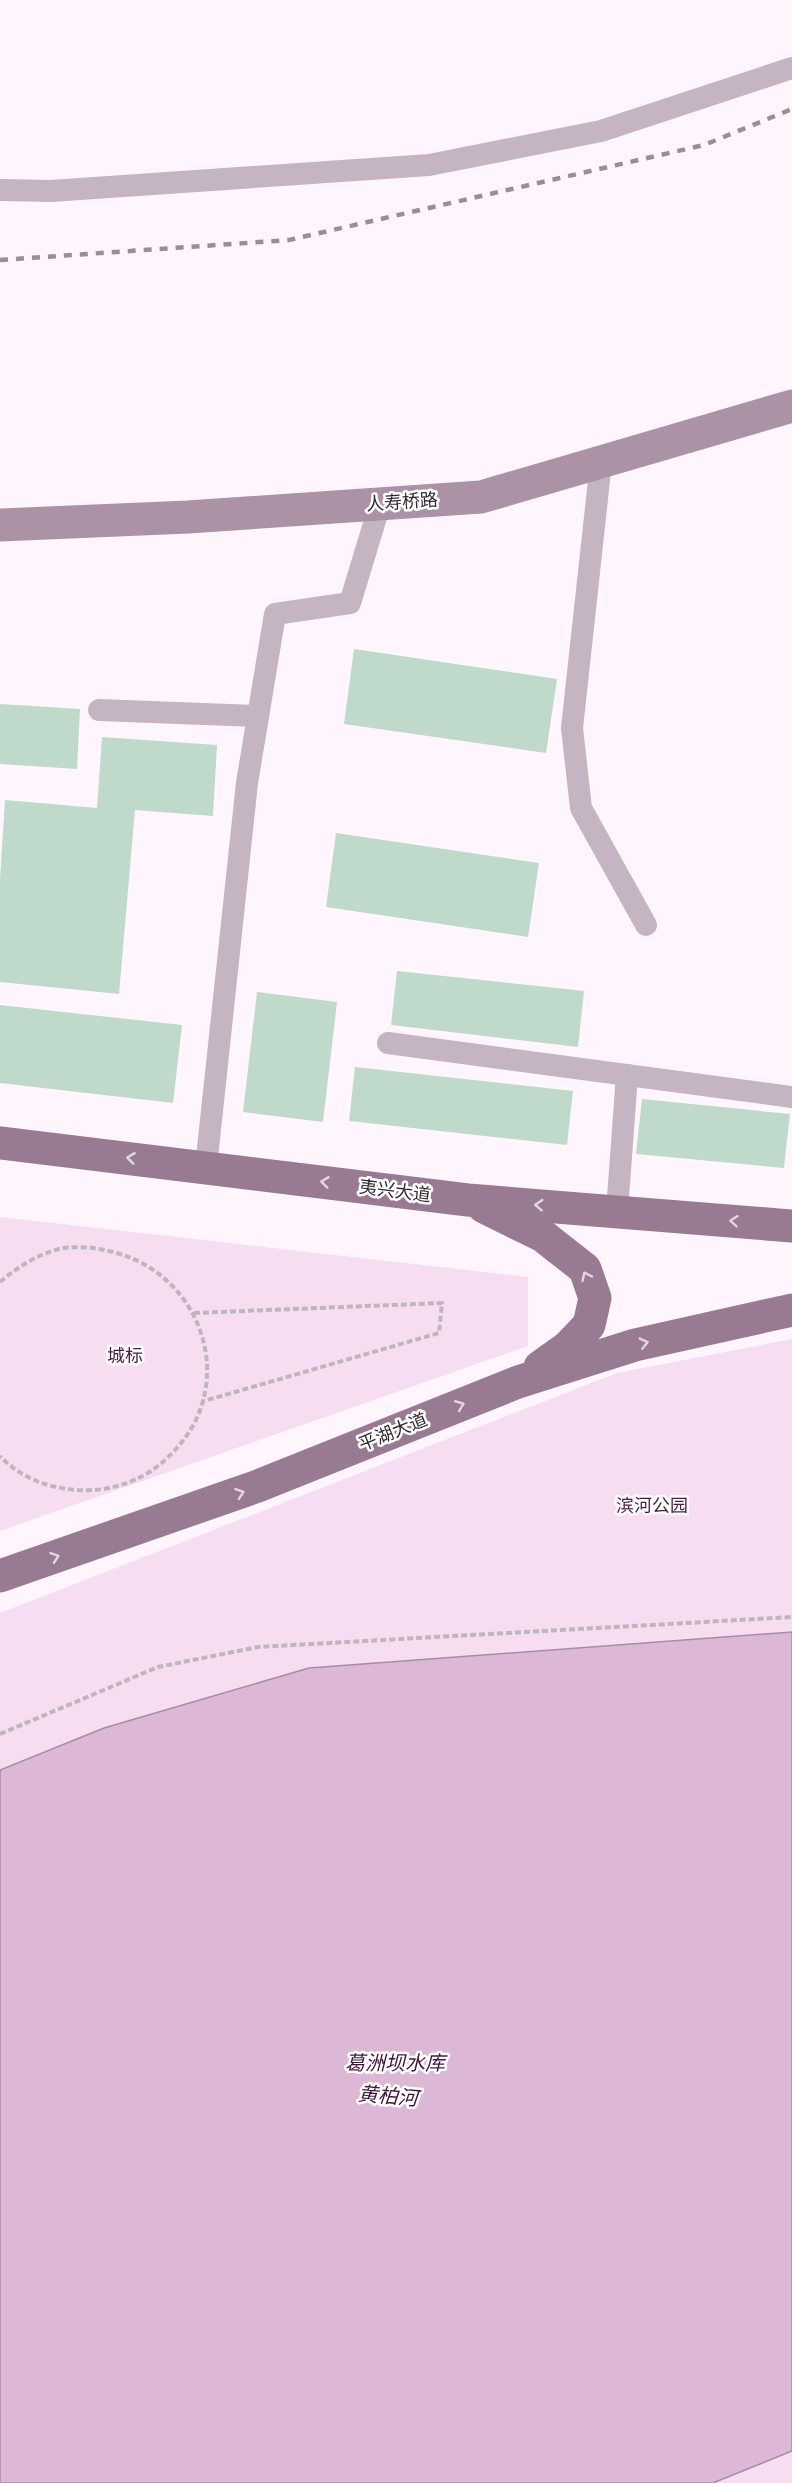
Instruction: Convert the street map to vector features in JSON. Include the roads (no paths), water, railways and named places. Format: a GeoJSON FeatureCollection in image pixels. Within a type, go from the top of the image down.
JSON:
{"type":"FeatureCollection","features":[{"type":"Feature","properties":{"kind":"main road","name":"夷兴大道"},"geometry":{"type":"LineString","coordinates":[[0,1143],[468,1200],[792,1226]]}},
{"type":"Feature","properties":{"kind":"main road"},"geometry":{"type":"LineString","coordinates":[[468,1200],[543,1236],[585,1269],[595,1298],[589,1324],[568,1347],[518,1382]]}},
{"type":"Feature","properties":{"kind":"main road","name":"平湖大道"},"geometry":{"type":"LineString","coordinates":[[0,1576],[258,1486],[518,1382],[635,1345],[792,1310]]}},
{"type":"Feature","properties":{"kind":"street","name":"人寿桥路"},"geometry":{"type":"LineString","coordinates":[[0,525],[188,517],[481,497],[792,406]]}},
{"type":"Feature","properties":{"kind":"lane"},"geometry":{"type":"LineString","coordinates":[[0,190],[51,190],[429,165],[601,131],[792,68]]}},
{"type":"Feature","properties":{"kind":"lane"},"geometry":{"type":"LineString","coordinates":[[601,462],[572,729],[581,808],[646,925]]}},
{"type":"Feature","properties":{"kind":"lane"},"geometry":{"type":"LineString","coordinates":[[206,1167],[247,783],[275,614],[350,603],[380,504]]}},
{"type":"Feature","properties":{"kind":"lane"},"geometry":{"type":"LineString","coordinates":[[99,710],[258,716]]}},
{"type":"Feature","properties":{"kind":"lane"},"geometry":{"type":"LineString","coordinates":[[388,1043],[792,1097]]}},
{"type":"Feature","properties":{"kind":"lane"},"geometry":{"type":"LineString","coordinates":[[617,1211],[627,1075]]}},
{"type":"Feature","properties":{"kind":"water","name":"葛洲坝水库"},"geometry":{"type":"Polygon","coordinates":[[[792,1632],[792,2451],[713,2483],[0,2483],[0,1770],[104,1728],[309,1668],[792,1632]]]}},
{"type":"Feature","properties":{"kind":"railway"},"geometry":{"type":"LineString","coordinates":[[0,260],[289,240],[704,145],[792,109]]}},
{"type":"Feature","properties":{"kind":"park label","name":"城标"},"geometry":{"type":"Point","coordinates":[125,1356]}},
{"type":"Feature","properties":{"kind":"park label","name":"滨河公园"},"geometry":{"type":"Point","coordinates":[652,1506]}},
{"type":"Feature","properties":{"kind":"water label","name":"黄柏河"},"geometry":{"type":"Point","coordinates":[388,2096]}}]}
